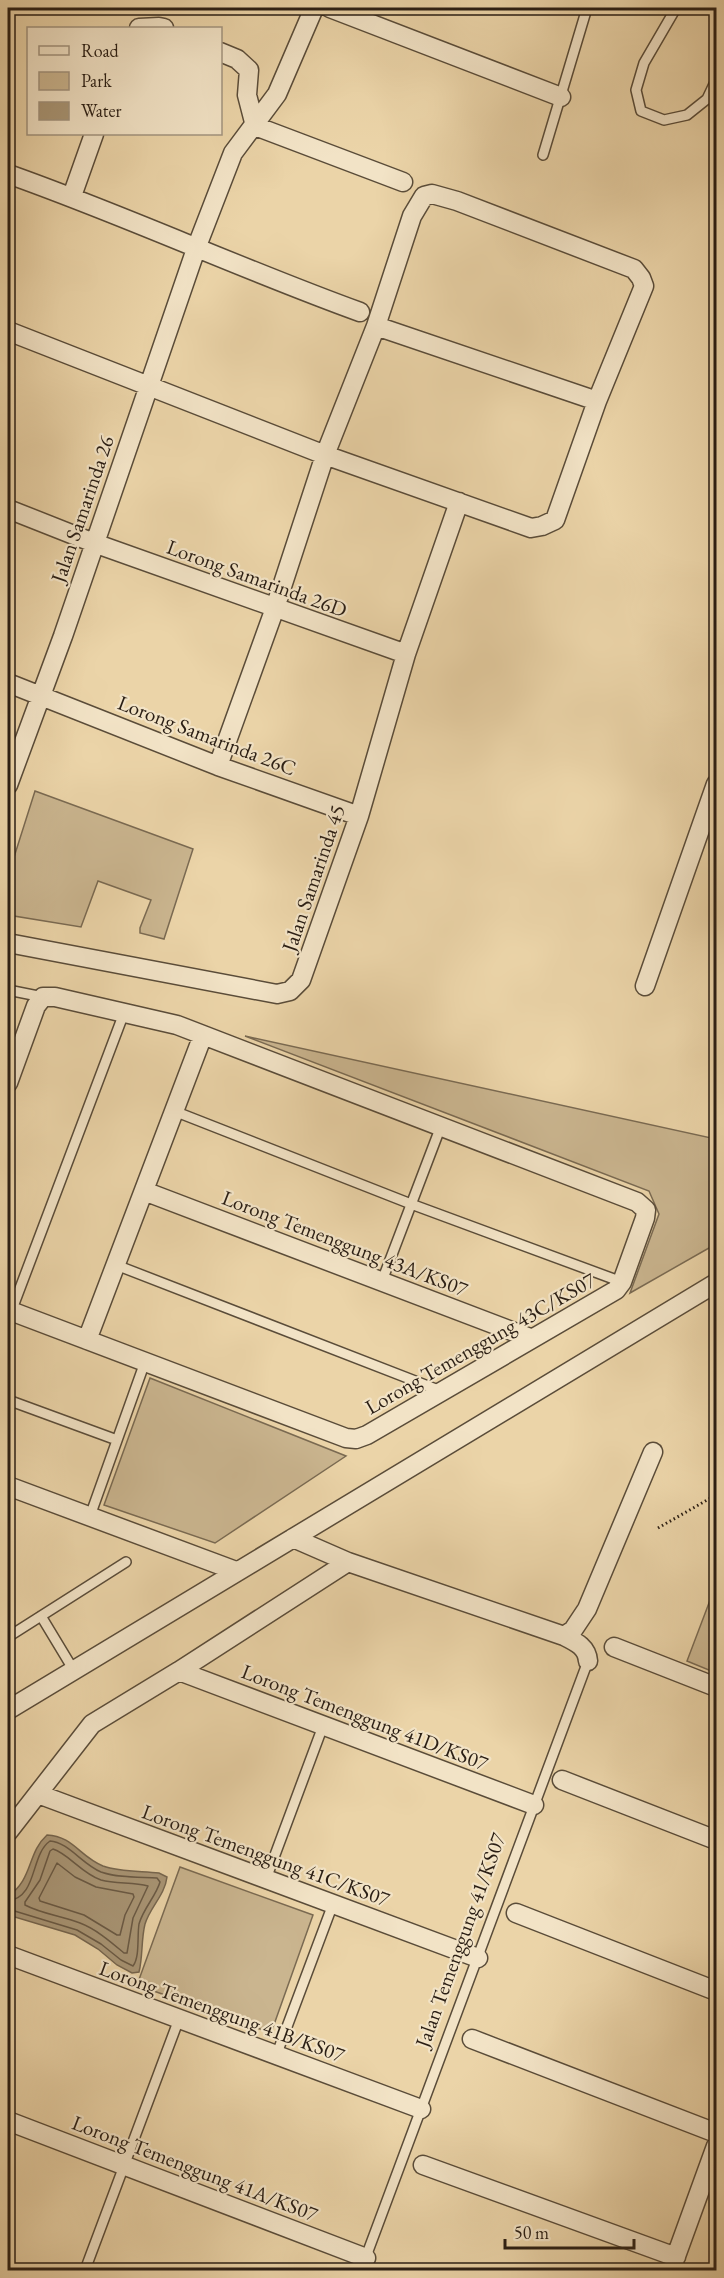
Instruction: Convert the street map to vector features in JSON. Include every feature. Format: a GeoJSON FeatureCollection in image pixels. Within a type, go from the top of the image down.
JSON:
{"type":"FeatureCollection","features":[{"type":"Feature","properties":{"kind":"street","name":"Jalan Samarinda 26"},"geometry":{"type":"LineString","coordinates":[[8,785],[63,636],[197,246],[233,153],[277,94],[314,8]]}},
{"type":"Feature","properties":{"kind":"street"},"geometry":{"type":"LineString","coordinates":[[330,8],[561,97]]}},
{"type":"Feature","properties":{"kind":"street"},"geometry":{"type":"LineString","coordinates":[[222,53],[237,59],[249,70],[247,94],[255,126],[403,182]]}},
{"type":"Feature","properties":{"kind":"street"},"geometry":{"type":"LineString","coordinates":[[72,196],[94,135]]}},
{"type":"Feature","properties":{"kind":"street"},"geometry":{"type":"LineString","coordinates":[[8,174],[72,196],[291,287],[360,312]]}},
{"type":"Feature","properties":{"kind":"street"},"geometry":{"type":"LineString","coordinates":[[8,331],[325,455],[531,528],[555,520],[597,401],[644,286],[642,278],[634,269],[457,201],[432,194],[424,196],[412,216],[376,326],[325,455],[275,608],[218,765]]}},
{"type":"Feature","properties":{"kind":"street"},"geometry":{"type":"LineString","coordinates":[[376,326],[597,401]]}},
{"type":"Feature","properties":{"kind":"street","name":"Jalan Samarinda 45"},"geometry":{"type":"LineString","coordinates":[[8,943],[277,994],[290,991],[301,980],[359,816],[406,654],[459,502]]}},
{"type":"Feature","properties":{"kind":"street","name":"Lorong Samarinda 26D"},"geometry":{"type":"LineString","coordinates":[[8,509],[94,543],[406,654]]}},
{"type":"Feature","properties":{"kind":"street","name":"Lorong Samarinda 26C"},"geometry":{"type":"LineString","coordinates":[[8,683],[218,765],[359,816]]}},
{"type":"Feature","properties":{"kind":"street"},"geometry":{"type":"LineString","coordinates":[[645,986],[717,784]]}},
{"type":"Feature","properties":{"kind":"street"},"geometry":{"type":"LineString","coordinates":[[8,1083],[36,1006],[43,997]]}},
{"type":"Feature","properties":{"kind":"street","name":"Lorong Temenggung 43C/KS07"},"geometry":{"type":"LineString","coordinates":[[9,1311],[346,1438],[356,1439],[367,1435],[616,1290],[622,1282],[645,1218],[646,1209],[638,1202],[177,1025],[55,997],[43,997]]}},
{"type":"Feature","properties":{"kind":"street"},"geometry":{"type":"LineString","coordinates":[[87,1340],[203,1035]]}},
{"type":"Feature","properties":{"kind":"street","name":"Lorong Temenggung 43A/KS07"},"geometry":{"type":"LineString","coordinates":[[144,1191],[530,1338]]}},
{"type":"Feature","properties":{"kind":"street"},"geometry":{"type":"LineString","coordinates":[[8,1710],[717,1283]]}},
{"type":"Feature","properties":{"kind":"street"},"geometry":{"type":"LineString","coordinates":[[564,1636],[573,1630],[587,1609],[653,1452]]}},
{"type":"Feature","properties":{"kind":"street"},"geometry":{"type":"LineString","coordinates":[[8,1486],[236,1571]]}},
{"type":"Feature","properties":{"kind":"street","name":"Jalan Temenggung 41/KS07"},"geometry":{"type":"LineString","coordinates":[[293,1538],[348,1562],[564,1636],[579,1644],[587,1654],[588,1662]]}},
{"type":"Feature","properties":{"kind":"street"},"geometry":{"type":"LineString","coordinates":[[8,1832],[92,1724],[348,1562]]}},
{"type":"Feature","properties":{"kind":"street"},"geometry":{"type":"LineString","coordinates":[[614,1647],[717,1687]]}},
{"type":"Feature","properties":{"kind":"street","name":"Lorong Temenggung 41D/KS07"},"geometry":{"type":"LineString","coordinates":[[179,1671],[534,1805]]}},
{"type":"Feature","properties":{"kind":"street"},"geometry":{"type":"LineString","coordinates":[[562,1780],[717,1840]]}},
{"type":"Feature","properties":{"kind":"street","name":"Lorong Temenggung 41C/KS07"},"geometry":{"type":"LineString","coordinates":[[38,1794],[478,1958]]}},
{"type":"Feature","properties":{"kind":"street"},"geometry":{"type":"LineString","coordinates":[[516,1913],[717,1991]]}},
{"type":"Feature","properties":{"kind":"street","name":"Lorong Temenggung 41B/KS07"},"geometry":{"type":"LineString","coordinates":[[8,1955],[421,2109]]}},
{"type":"Feature","properties":{"kind":"street"},"geometry":{"type":"LineString","coordinates":[[472,2039],[717,2133]]}},
{"type":"Feature","properties":{"kind":"street","name":"Lorong Temenggung 41A/KS07"},"geometry":{"type":"LineString","coordinates":[[8,2121],[124,2165],[364,2264]]}},
{"type":"Feature","properties":{"kind":"street"},"geometry":{"type":"LineString","coordinates":[[423,2165],[673,2264],[717,2146]]}},
{"type":"Feature","properties":{"kind":"lane"},"geometry":{"type":"LineString","coordinates":[[543,155],[587,8]]}},
{"type":"Feature","properties":{"kind":"lane"},"geometry":{"type":"LineString","coordinates":[[676,8],[644,63],[636,90],[641,111],[664,120],[687,115],[707,99],[717,80]]}},
{"type":"Feature","properties":{"kind":"lane"},"geometry":{"type":"LineString","coordinates":[[8,990],[43,997]]}},
{"type":"Feature","properties":{"kind":"lane"},"geometry":{"type":"LineString","coordinates":[[9,1311],[124,1013]]}},
{"type":"Feature","properties":{"kind":"lane"},"geometry":{"type":"LineString","coordinates":[[174,1111],[411,1204],[622,1282]]}},
{"type":"Feature","properties":{"kind":"lane"},"geometry":{"type":"LineString","coordinates":[[382,1281],[441,1126]]}},
{"type":"Feature","properties":{"kind":"lane"},"geometry":{"type":"LineString","coordinates":[[116,1265],[441,1391]]}},
{"type":"Feature","properties":{"kind":"lane"},"geometry":{"type":"LineString","coordinates":[[90,1516],[145,1362]]}},
{"type":"Feature","properties":{"kind":"lane"},"geometry":{"type":"LineString","coordinates":[[8,1400],[117,1440]]}},
{"type":"Feature","properties":{"kind":"lane"},"geometry":{"type":"LineString","coordinates":[[8,1637],[126,1562]]}},
{"type":"Feature","properties":{"kind":"lane"},"geometry":{"type":"LineString","coordinates":[[41,1616],[73,1670]]}},
{"type":"Feature","properties":{"kind":"lane","name":"Jalan Temenggung 41/KS07"},"geometry":{"type":"LineString","coordinates":[[364,2264],[588,1662]]}},
{"type":"Feature","properties":{"kind":"lane"},"geometry":{"type":"LineString","coordinates":[[266,1879],[323,1726]]}},
{"type":"Feature","properties":{"kind":"lane"},"geometry":{"type":"LineString","coordinates":[[276,2055],[333,1904]]}},
{"type":"Feature","properties":{"kind":"lane"},"geometry":{"type":"LineString","coordinates":[[85,2271],[179,2019]]}},
{"type":"Feature","properties":{"kind":"path"},"geometry":{"type":"LineString","coordinates":[[658,1528],[717,1496]]}},
{"type":"Feature","properties":{"kind":"green space"},"geometry":{"type":"Polygon","coordinates":[[[35,791],[193,849],[164,939],[140,933],[151,900],[98,881],[81,927],[8,915],[8,876],[35,791]]]}},
{"type":"Feature","properties":{"kind":"green space"},"geometry":{"type":"Polygon","coordinates":[[[245,1036],[716,1139],[716,1244],[630,1293],[659,1214],[649,1191],[245,1036]]]}},
{"type":"Feature","properties":{"kind":"green space"},"geometry":{"type":"Polygon","coordinates":[[[150,1378],[346,1456],[215,1543],[104,1505],[150,1378]]]}},
{"type":"Feature","properties":{"kind":"green space"},"geometry":{"type":"Polygon","coordinates":[[[712,1595],[716,1597],[716,1673],[687,1661],[712,1595]]]}},
{"type":"Feature","properties":{"kind":"green space"},"geometry":{"type":"Polygon","coordinates":[[[180,1867],[313,1915],[271,2033],[137,1985],[180,1867]]]}},
{"type":"Feature","properties":{"kind":"water"},"geometry":{"type":"Polygon","coordinates":[[[47,1835],[63,1839],[103,1866],[159,1873],[167,1877],[163,1890],[145,1924],[139,1972],[132,1973],[117,1965],[98,1949],[75,1935],[8,1915],[8,1896],[22,1882],[36,1850],[47,1835]]]}}]}
